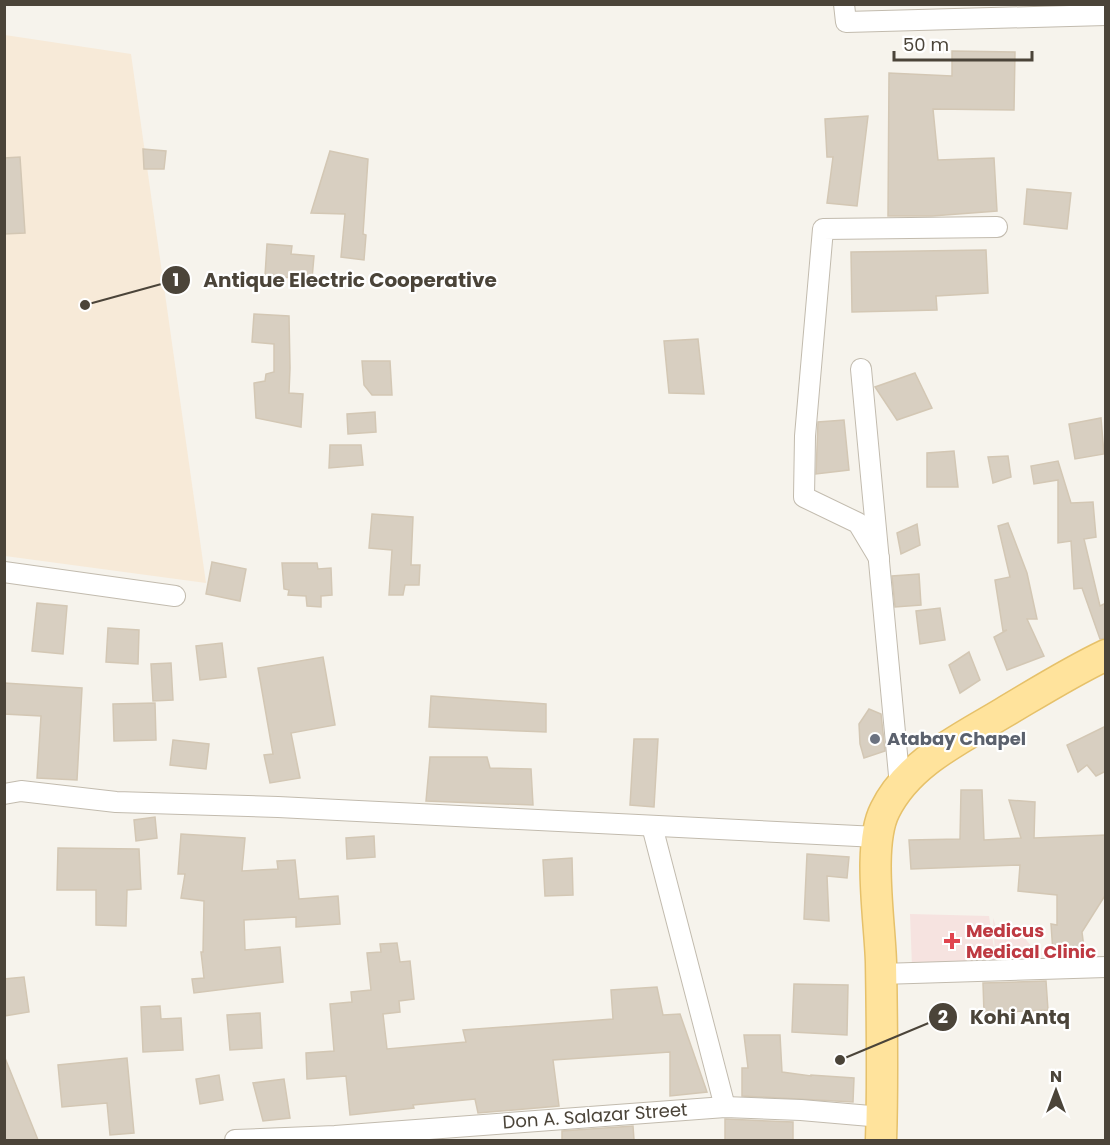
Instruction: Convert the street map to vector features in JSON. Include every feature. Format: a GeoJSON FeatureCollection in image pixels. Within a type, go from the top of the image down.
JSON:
{"type":"FeatureCollection","features":[{"type":"Feature","properties":{"kind":"main road"},"geometry":{"type":"LineString","coordinates":[[882,1129],[877,837],[884,811],[900,786],[917,769],[942,750],[1071,672],[1106,655]]}},
{"type":"Feature","properties":{"kind":"street"},"geometry":{"type":"LineString","coordinates":[[844,4],[846,22],[1106,15]]}},
{"type":"Feature","properties":{"kind":"street"},"geometry":{"type":"LineString","coordinates":[[879,558],[858,523],[804,497],[805,436],[823,229],[997,227]]}},
{"type":"Feature","properties":{"kind":"street"},"geometry":{"type":"LineString","coordinates":[[861,369],[900,786]]}},
{"type":"Feature","properties":{"kind":"street"},"geometry":{"type":"LineString","coordinates":[[4,572],[175,596]]}},
{"type":"Feature","properties":{"kind":"street"},"geometry":{"type":"LineString","coordinates":[[4,794],[21,791],[116,802],[302,808],[877,837]]}},
{"type":"Feature","properties":{"kind":"street"},"geometry":{"type":"LineString","coordinates":[[652,826],[725,1107]]}},
{"type":"Feature","properties":{"kind":"street"},"geometry":{"type":"LineString","coordinates":[[881,974],[1106,967]]}},
{"type":"Feature","properties":{"kind":"street","name":"Don A. Salazar Street"},"geometry":{"type":"LineString","coordinates":[[235,1140],[346,1135],[725,1107],[801,1110],[882,1129]]}},
{"type":"Feature","properties":{"kind":"shaded area"},"geometry":{"type":"Polygon","coordinates":[[[5,35],[131,54],[206,583],[5,556],[5,35]]]}},
{"type":"Feature","properties":{"kind":"shaded area","name":"Medicus Medical Clinic"},"geometry":{"type":"Polygon","coordinates":[[[910,914],[989,916],[995,955],[993,918],[997,930],[1015,926],[1032,947],[1033,964],[912,967],[910,914]]]}},
{"type":"Feature","properties":{"kind":"building"},"geometry":{"type":"Polygon","coordinates":[[[952,51],[1015,52],[1014,110],[933,109],[938,160],[994,158],[997,211],[932,216],[888,216],[889,73],[952,76],[952,51]]]}},
{"type":"Feature","properties":{"kind":"building"},"geometry":{"type":"Polygon","coordinates":[[[868,116],[857,206],[827,203],[833,157],[827,157],[825,119],[868,116]]]}},
{"type":"Feature","properties":{"kind":"building"},"geometry":{"type":"Polygon","coordinates":[[[143,149],[166,151],[164,169],[144,169],[143,149]]]}},
{"type":"Feature","properties":{"kind":"building"},"geometry":{"type":"Polygon","coordinates":[[[330,151],[368,159],[363,234],[366,235],[364,260],[341,257],[345,214],[311,213],[330,151]]]}},
{"type":"Feature","properties":{"kind":"building"},"geometry":{"type":"Polygon","coordinates":[[[20,157],[25,233],[4,234],[4,158],[20,157]]]}},
{"type":"Feature","properties":{"kind":"building"},"geometry":{"type":"Polygon","coordinates":[[[1027,189],[1071,193],[1067,229],[1024,224],[1027,189]]]}},
{"type":"Feature","properties":{"kind":"building"},"geometry":{"type":"Polygon","coordinates":[[[267,244],[292,246],[291,254],[314,256],[312,279],[265,276],[267,244]]]}},
{"type":"Feature","properties":{"kind":"building"},"geometry":{"type":"Polygon","coordinates":[[[986,250],[988,293],[936,296],[937,310],[852,312],[851,252],[986,250]]]}},
{"type":"Feature","properties":{"kind":"building"},"geometry":{"type":"Polygon","coordinates":[[[254,314],[289,316],[289,393],[303,394],[301,427],[256,418],[254,383],[265,381],[266,374],[274,372],[274,344],[252,342],[254,314]]]}},
{"type":"Feature","properties":{"kind":"building"},"geometry":{"type":"Polygon","coordinates":[[[698,339],[704,394],[669,393],[664,341],[698,339]]]}},
{"type":"Feature","properties":{"kind":"building"},"geometry":{"type":"Polygon","coordinates":[[[362,361],[390,361],[392,395],[372,395],[364,385],[362,361]]]}},
{"type":"Feature","properties":{"kind":"building"},"geometry":{"type":"Polygon","coordinates":[[[915,373],[932,408],[897,420],[875,387],[915,373]]]}},
{"type":"Feature","properties":{"kind":"building"},"geometry":{"type":"Polygon","coordinates":[[[375,412],[376,432],[348,434],[347,414],[375,412]]]}},
{"type":"Feature","properties":{"kind":"building"},"geometry":{"type":"Polygon","coordinates":[[[1101,418],[1104,454],[1075,459],[1069,424],[1101,418]]]}},
{"type":"Feature","properties":{"kind":"building"},"geometry":{"type":"Polygon","coordinates":[[[844,420],[849,470],[816,474],[818,422],[844,420]]]}},
{"type":"Feature","properties":{"kind":"building"},"geometry":{"type":"Polygon","coordinates":[[[330,445],[361,445],[363,465],[329,468],[330,445]]]}},
{"type":"Feature","properties":{"kind":"building"},"geometry":{"type":"Polygon","coordinates":[[[954,451],[958,487],[927,487],[927,453],[954,451]]]}},
{"type":"Feature","properties":{"kind":"building"},"geometry":{"type":"Polygon","coordinates":[[[1008,456],[1011,477],[993,483],[988,457],[1008,456]]]}},
{"type":"Feature","properties":{"kind":"building"},"geometry":{"type":"Polygon","coordinates":[[[1058,461],[1071,503],[1093,502],[1096,537],[1084,539],[1100,606],[1106,603],[1106,638],[1100,639],[1082,588],[1074,589],[1071,541],[1058,543],[1058,480],[1034,484],[1031,466],[1058,461]]]}},
{"type":"Feature","properties":{"kind":"building"},"geometry":{"type":"Polygon","coordinates":[[[372,514],[413,517],[411,565],[420,565],[419,585],[405,585],[403,595],[389,595],[392,550],[369,548],[372,514]]]}},
{"type":"Feature","properties":{"kind":"building"},"geometry":{"type":"Polygon","coordinates":[[[1008,523],[1027,573],[1037,619],[1027,619],[1044,656],[1007,670],[994,637],[1007,630],[1003,631],[995,580],[1010,577],[998,526],[1008,523]]]}},
{"type":"Feature","properties":{"kind":"building"},"geometry":{"type":"Polygon","coordinates":[[[917,524],[920,545],[901,554],[897,533],[917,524]]]}},
{"type":"Feature","properties":{"kind":"building"},"geometry":{"type":"Polygon","coordinates":[[[212,562],[246,569],[240,601],[206,594],[212,562]]]}},
{"type":"Feature","properties":{"kind":"building"},"geometry":{"type":"Polygon","coordinates":[[[282,563],[317,563],[318,569],[331,568],[332,595],[321,596],[321,607],[307,606],[306,596],[288,595],[289,590],[284,589],[282,563]]]}},
{"type":"Feature","properties":{"kind":"building"},"geometry":{"type":"Polygon","coordinates":[[[919,574],[921,605],[895,607],[892,576],[919,574]]]}},
{"type":"Feature","properties":{"kind":"building"},"geometry":{"type":"Polygon","coordinates":[[[37,603],[67,606],[63,654],[32,651],[37,603]]]}},
{"type":"Feature","properties":{"kind":"building"},"geometry":{"type":"Polygon","coordinates":[[[940,608],[945,640],[920,644],[916,611],[940,608]]]}},
{"type":"Feature","properties":{"kind":"building"},"geometry":{"type":"Polygon","coordinates":[[[108,628],[139,630],[138,664],[106,662],[108,628]]]}},
{"type":"Feature","properties":{"kind":"building"},"geometry":{"type":"Polygon","coordinates":[[[222,643],[226,677],[200,680],[196,646],[222,643]]]}},
{"type":"Feature","properties":{"kind":"building"},"geometry":{"type":"Polygon","coordinates":[[[969,652],[980,680],[960,693],[949,665],[969,652]]]}},
{"type":"Feature","properties":{"kind":"building"},"geometry":{"type":"Polygon","coordinates":[[[323,657],[335,725],[291,733],[300,778],[270,783],[264,755],[273,754],[258,668],[323,657]]]}},
{"type":"Feature","properties":{"kind":"building"},"geometry":{"type":"Polygon","coordinates":[[[171,663],[173,700],[153,701],[151,664],[171,663]]]}},
{"type":"Feature","properties":{"kind":"building"},"geometry":{"type":"Polygon","coordinates":[[[4,683],[82,688],[77,780],[37,778],[41,716],[4,714],[4,683]]]}},
{"type":"Feature","properties":{"kind":"building"},"geometry":{"type":"Polygon","coordinates":[[[431,696],[546,704],[546,732],[429,727],[431,696]]]}},
{"type":"Feature","properties":{"kind":"building"},"geometry":{"type":"Polygon","coordinates":[[[155,703],[156,740],[114,741],[113,704],[155,703]]]}},
{"type":"Feature","properties":{"kind":"building","name":"Atabay Chapel"},"geometry":{"type":"Polygon","coordinates":[[[869,709],[881,714],[885,751],[864,758],[860,744],[859,724],[869,709]]]}},
{"type":"Feature","properties":{"kind":"building"},"geometry":{"type":"Polygon","coordinates":[[[1106,726],[1106,771],[1096,776],[1087,765],[1078,772],[1067,745],[1106,726]]]}},
{"type":"Feature","properties":{"kind":"building"},"geometry":{"type":"Polygon","coordinates":[[[634,739],[658,739],[654,807],[630,805],[634,739]]]}},
{"type":"Feature","properties":{"kind":"building"},"geometry":{"type":"Polygon","coordinates":[[[173,740],[209,744],[206,769],[170,765],[173,740]]]}},
{"type":"Feature","properties":{"kind":"building"},"geometry":{"type":"Polygon","coordinates":[[[430,757],[487,757],[490,768],[531,769],[533,805],[426,801],[430,757]]]}},
{"type":"Feature","properties":{"kind":"building"},"geometry":{"type":"Polygon","coordinates":[[[961,790],[982,790],[984,840],[1021,838],[1009,800],[1035,802],[1034,838],[1106,835],[1106,894],[1082,932],[1084,948],[1053,953],[1051,924],[1057,925],[1057,895],[1018,891],[1020,865],[911,869],[909,840],[960,839],[961,790]]]}},
{"type":"Feature","properties":{"kind":"building"},"geometry":{"type":"Polygon","coordinates":[[[155,817],[157,838],[136,841],[134,820],[155,817]]]}},
{"type":"Feature","properties":{"kind":"building"},"geometry":{"type":"Polygon","coordinates":[[[181,834],[245,838],[242,871],[278,869],[277,861],[295,860],[299,899],[338,896],[340,924],[296,927],[296,917],[244,920],[245,950],[280,947],[283,982],[194,993],[192,979],[204,978],[201,952],[203,952],[204,901],[181,898],[185,874],[178,874],[181,834]]]}},
{"type":"Feature","properties":{"kind":"building"},"geometry":{"type":"Polygon","coordinates":[[[374,836],[375,857],[347,859],[346,838],[374,836]]]}},
{"type":"Feature","properties":{"kind":"building"},"geometry":{"type":"Polygon","coordinates":[[[58,848],[139,849],[141,889],[127,890],[126,926],[96,925],[96,890],[57,890],[58,848]]]}},
{"type":"Feature","properties":{"kind":"building"},"geometry":{"type":"Polygon","coordinates":[[[807,854],[849,857],[847,878],[827,876],[829,921],[804,919],[807,854]]]}},
{"type":"Feature","properties":{"kind":"building"},"geometry":{"type":"Polygon","coordinates":[[[572,858],[573,895],[545,896],[543,860],[572,858]]]}},
{"type":"Feature","properties":{"kind":"building"},"geometry":{"type":"Polygon","coordinates":[[[397,943],[400,962],[410,961],[414,999],[399,1001],[400,1012],[383,1014],[387,1049],[466,1042],[463,1030],[613,1019],[611,990],[657,987],[663,1015],[680,1014],[707,1092],[670,1096],[670,1052],[553,1060],[559,1106],[478,1113],[475,1099],[413,1105],[414,1108],[350,1115],[346,1076],[307,1079],[306,1053],[334,1051],[330,1004],[352,1002],[351,992],[371,990],[367,953],[381,952],[380,944],[397,943]]]}},
{"type":"Feature","properties":{"kind":"building"},"geometry":{"type":"Polygon","coordinates":[[[24,977],[29,1012],[4,1016],[4,979],[24,977]]]}},
{"type":"Feature","properties":{"kind":"building"},"geometry":{"type":"Polygon","coordinates":[[[1046,981],[1048,1010],[984,1013],[983,983],[1046,981]]]}},
{"type":"Feature","properties":{"kind":"building"},"geometry":{"type":"Polygon","coordinates":[[[794,984],[848,985],[847,1035],[792,1032],[794,984]]]}},
{"type":"Feature","properties":{"kind":"building"},"geometry":{"type":"Polygon","coordinates":[[[160,1006],[161,1019],[181,1018],[183,1050],[143,1052],[141,1007],[160,1006]]]}},
{"type":"Feature","properties":{"kind":"building"},"geometry":{"type":"Polygon","coordinates":[[[260,1013],[262,1048],[230,1050],[227,1015],[260,1013]]]}},
{"type":"Feature","properties":{"kind":"building"},"geometry":{"type":"Polygon","coordinates":[[[744,1035],[780,1035],[782,1072],[854,1078],[853,1102],[742,1096],[742,1068],[748,1068],[744,1035]]]}},
{"type":"Feature","properties":{"kind":"building"},"geometry":{"type":"Polygon","coordinates":[[[5,1058],[38,1140],[4,1140],[5,1058]]]}},
{"type":"Feature","properties":{"kind":"building"},"geometry":{"type":"Polygon","coordinates":[[[127,1058],[134,1133],[110,1135],[107,1103],[62,1107],[58,1065],[127,1058]]]}},
{"type":"Feature","properties":{"kind":"building"},"geometry":{"type":"Polygon","coordinates":[[[219,1075],[223,1100],[200,1104],[196,1079],[219,1075]]]}},
{"type":"Feature","properties":{"kind":"building"},"geometry":{"type":"Polygon","coordinates":[[[284,1079],[290,1118],[263,1121],[253,1083],[284,1079]]]}},
{"type":"Feature","properties":{"kind":"building"},"geometry":{"type":"Polygon","coordinates":[[[725,1119],[793,1122],[793,1140],[725,1140],[725,1119]]]}},
{"type":"Feature","properties":{"kind":"building"},"geometry":{"type":"Polygon","coordinates":[[[633,1126],[634,1140],[562,1140],[562,1131],[633,1126]]]}},
{"type":"Feature","properties":{"kind":"place","name":"Antique Electric Cooperative"},"geometry":{"type":"Point","coordinates":[85,305]}},
{"type":"Feature","properties":{"kind":"place","name":"Atabay Chapel"},"geometry":{"type":"Point","coordinates":[875,739]}},
{"type":"Feature","properties":{"kind":"place","name":"Medicus Medical Clinic"},"geometry":{"type":"Point","coordinates":[952,941]}},
{"type":"Feature","properties":{"kind":"place","name":"Kohi Antq"},"geometry":{"type":"Point","coordinates":[840,1060]}}]}
